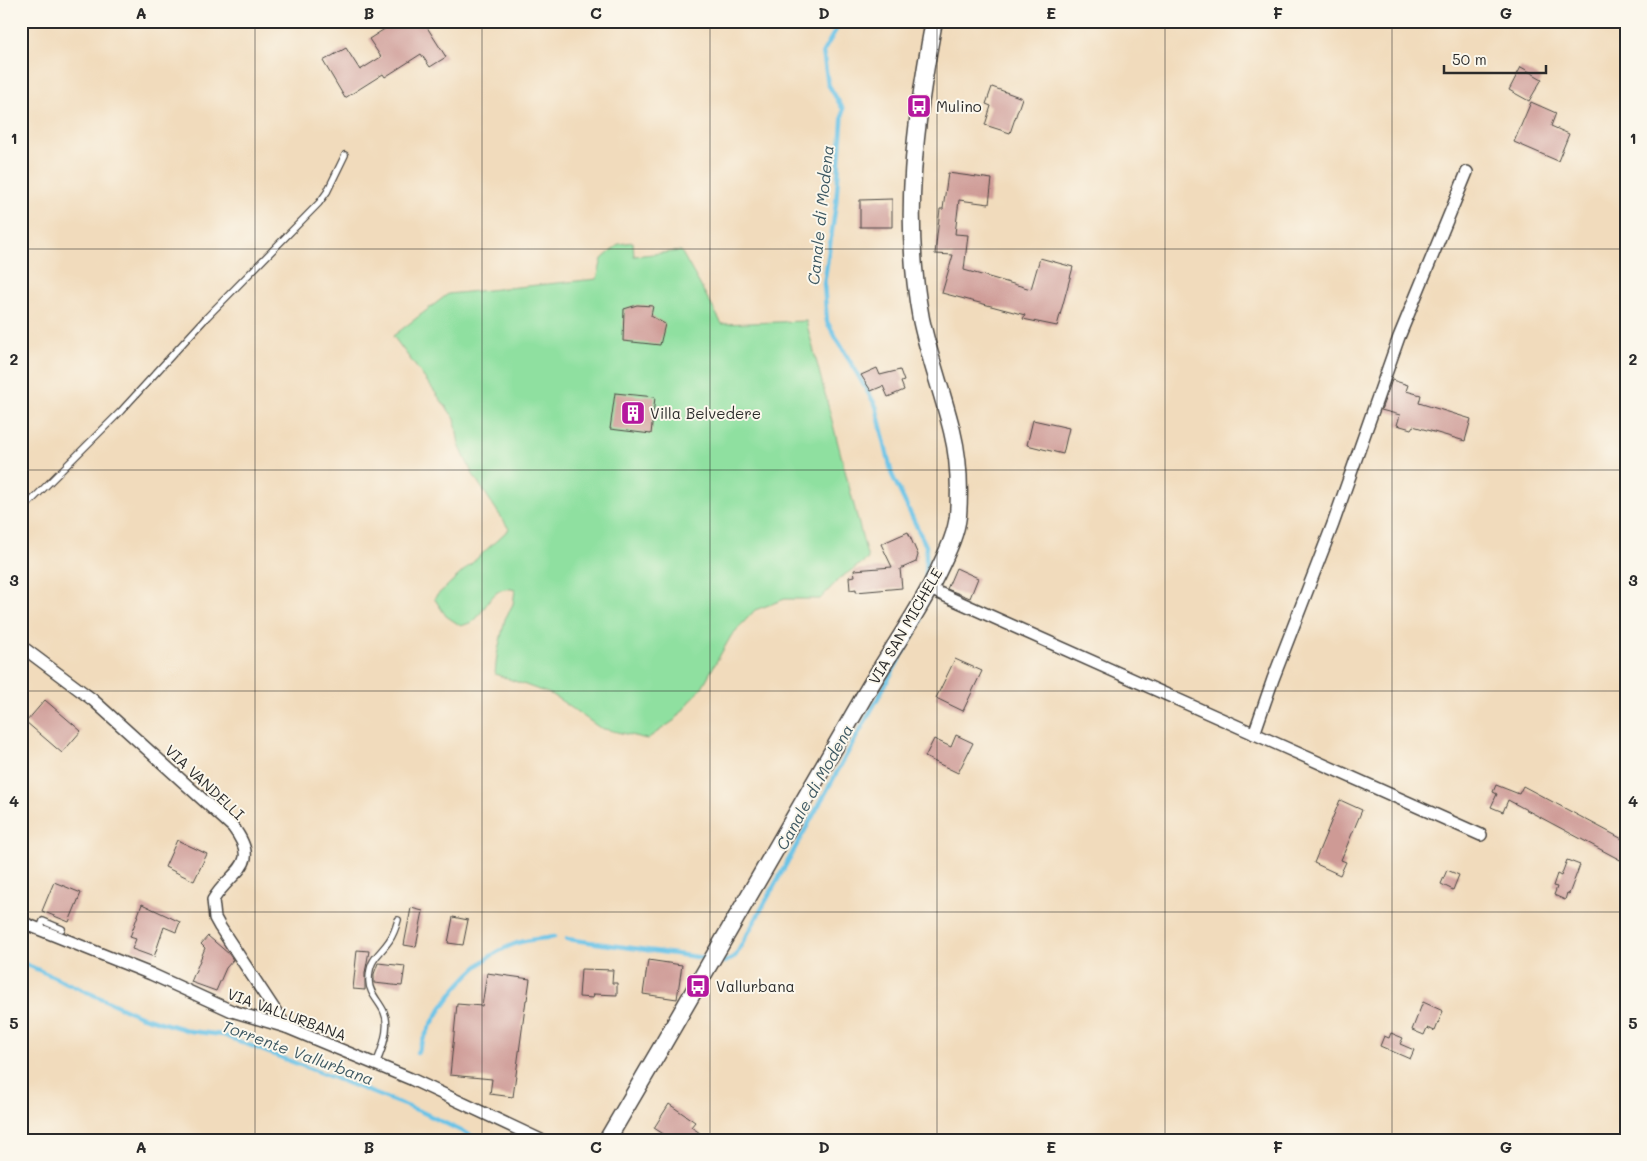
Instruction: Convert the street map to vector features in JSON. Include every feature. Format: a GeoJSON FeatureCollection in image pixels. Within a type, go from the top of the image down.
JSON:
{"type":"FeatureCollection","features":[{"type":"Feature","properties":{"kind":"main road","name":"VIA SAN MICHELE"},"geometry":{"type":"LineString","coordinates":[[607,1140],[864,697],[930,588],[952,541],[958,519],[958,464],[952,432],[922,322],[914,273],[911,218],[912,166],[919,106],[934,21]]}},
{"type":"Feature","properties":{"kind":"street"},"geometry":{"type":"LineString","coordinates":[[1254,734],[1273,679],[1333,524],[1399,338],[1467,172]]}},
{"type":"Feature","properties":{"kind":"street"},"geometry":{"type":"LineString","coordinates":[[930,588],[1480,835]]}},
{"type":"Feature","properties":{"kind":"street","name":"VIA VANDELLI"},"geometry":{"type":"LineString","coordinates":[[21,646],[93,700],[233,827],[246,850],[245,860],[217,893],[213,900],[214,913],[227,939],[286,1027]]}},
{"type":"Feature","properties":{"kind":"street","name":"VIA VALLURBANA"},"geometry":{"type":"LineString","coordinates":[[21,922],[151,974],[232,1011],[286,1027],[376,1064],[541,1140]]}},
{"type":"Feature","properties":{"kind":"lane"},"geometry":{"type":"LineString","coordinates":[[21,511],[122,411],[207,317],[320,203],[345,155]]}},
{"type":"Feature","properties":{"kind":"lane"},"geometry":{"type":"LineString","coordinates":[[376,1064],[382,1049],[386,1018],[370,988],[371,962],[390,940],[398,920]]}},
{"type":"Feature","properties":{"kind":"lane"},"geometry":{"type":"LineString","coordinates":[[40,929],[43,921],[62,929]]}},
{"type":"Feature","properties":{"kind":"green space"},"geometry":{"type":"Polygon","coordinates":[[[633,242],[634,256],[681,251],[722,324],[806,321],[868,559],[840,578],[820,599],[785,599],[755,610],[731,636],[702,687],[675,720],[647,739],[600,728],[553,695],[495,674],[505,619],[513,604],[515,590],[508,589],[496,593],[476,619],[461,626],[446,616],[434,598],[509,529],[472,473],[459,445],[455,419],[393,336],[448,294],[597,279],[602,259],[619,244],[633,242]]]}},
{"type":"Feature","properties":{"kind":"building"},"geometry":{"type":"Polygon","coordinates":[[[397,21],[423,21],[446,57],[430,67],[421,54],[385,77],[383,74],[345,98],[323,61],[346,48],[360,70],[381,57],[369,39],[397,21]]]}},
{"type":"Feature","properties":{"kind":"building"},"geometry":{"type":"Polygon","coordinates":[[[1521,67],[1542,79],[1529,101],[1509,90],[1521,67]]]}},
{"type":"Feature","properties":{"kind":"building"},"geometry":{"type":"Polygon","coordinates":[[[992,87],[1022,98],[1010,133],[985,125],[991,106],[986,104],[992,87]]]}},
{"type":"Feature","properties":{"kind":"building"},"geometry":{"type":"Polygon","coordinates":[[[1531,102],[1556,113],[1551,126],[1569,134],[1558,161],[1514,142],[1531,102]]]}},
{"type":"Feature","properties":{"kind":"building"},"geometry":{"type":"Polygon","coordinates":[[[948,173],[992,179],[989,204],[959,200],[955,234],[968,235],[964,270],[1031,289],[1040,258],[1073,267],[1057,326],[1023,319],[1025,315],[942,293],[953,255],[935,254],[940,209],[943,209],[948,173]]]}},
{"type":"Feature","properties":{"kind":"building"},"geometry":{"type":"Polygon","coordinates":[[[892,199],[892,227],[860,227],[860,200],[892,199]]]}},
{"type":"Feature","properties":{"kind":"building"},"geometry":{"type":"Polygon","coordinates":[[[637,305],[653,306],[651,316],[665,324],[660,345],[623,341],[624,309],[637,305]]]}},
{"type":"Feature","properties":{"kind":"building"},"geometry":{"type":"Polygon","coordinates":[[[877,368],[880,375],[900,370],[904,381],[901,382],[904,390],[888,397],[883,386],[871,391],[861,375],[877,368]]]}},
{"type":"Feature","properties":{"kind":"building"},"geometry":{"type":"Polygon","coordinates":[[[1392,380],[1408,385],[1406,391],[1421,395],[1419,403],[1471,419],[1465,441],[1413,426],[1411,429],[1397,425],[1400,415],[1381,410],[1392,380]]]}},
{"type":"Feature","properties":{"kind":"building","name":"Villa Belvedere"},"geometry":{"type":"Polygon","coordinates":[[[615,393],[655,397],[651,434],[610,429],[615,393]]]}},
{"type":"Feature","properties":{"kind":"building"},"geometry":{"type":"Polygon","coordinates":[[[1033,420],[1069,428],[1063,454],[1027,445],[1033,420]]]}},
{"type":"Feature","properties":{"kind":"building"},"geometry":{"type":"Polygon","coordinates":[[[908,532],[918,555],[916,562],[900,569],[902,588],[856,592],[856,589],[850,590],[849,577],[855,576],[854,570],[892,567],[881,544],[908,532]]]}},
{"type":"Feature","properties":{"kind":"building"},"geometry":{"type":"Polygon","coordinates":[[[956,568],[978,578],[970,598],[947,589],[956,568]]]}},
{"type":"Feature","properties":{"kind":"building"},"geometry":{"type":"Polygon","coordinates":[[[955,659],[982,671],[963,711],[936,698],[955,659]]]}},
{"type":"Feature","properties":{"kind":"building"},"geometry":{"type":"Polygon","coordinates":[[[45,700],[81,731],[62,753],[26,722],[45,700]]]}},
{"type":"Feature","properties":{"kind":"building"},"geometry":{"type":"Polygon","coordinates":[[[956,735],[973,743],[958,773],[925,757],[934,739],[951,747],[956,735]]]}},
{"type":"Feature","properties":{"kind":"building"},"geometry":{"type":"Polygon","coordinates":[[[1496,785],[1519,794],[1523,786],[1626,841],[1626,863],[1508,800],[1503,812],[1491,807],[1497,794],[1493,792],[1496,785]]]}},
{"type":"Feature","properties":{"kind":"building"},"geometry":{"type":"Polygon","coordinates":[[[1340,800],[1362,810],[1341,860],[1346,862],[1340,875],[1314,863],[1340,800]]]}},
{"type":"Feature","properties":{"kind":"building"},"geometry":{"type":"Polygon","coordinates":[[[177,840],[207,854],[194,881],[165,867],[177,840]]]}},
{"type":"Feature","properties":{"kind":"building"},"geometry":{"type":"Polygon","coordinates":[[[1567,860],[1580,865],[1565,900],[1554,895],[1557,887],[1553,886],[1557,874],[1561,876],[1567,860]]]}},
{"type":"Feature","properties":{"kind":"building"},"geometry":{"type":"Polygon","coordinates":[[[1447,870],[1459,875],[1453,890],[1441,884],[1447,870]]]}},
{"type":"Feature","properties":{"kind":"building"},"geometry":{"type":"Polygon","coordinates":[[[54,882],[81,893],[69,922],[42,911],[54,882]]]}},
{"type":"Feature","properties":{"kind":"building"},"geometry":{"type":"Polygon","coordinates":[[[142,904],[180,922],[176,932],[164,927],[154,957],[132,949],[136,939],[130,937],[142,904]]]}},
{"type":"Feature","properties":{"kind":"building"},"geometry":{"type":"Polygon","coordinates":[[[411,908],[423,911],[416,947],[404,945],[411,908]]]}},
{"type":"Feature","properties":{"kind":"building"},"geometry":{"type":"Polygon","coordinates":[[[453,917],[468,920],[463,945],[448,943],[453,917]]]}},
{"type":"Feature","properties":{"kind":"building"},"geometry":{"type":"Polygon","coordinates":[[[208,936],[229,954],[233,960],[226,968],[216,991],[191,982],[205,948],[201,944],[208,936]]]}},
{"type":"Feature","properties":{"kind":"building"},"geometry":{"type":"Polygon","coordinates":[[[357,950],[369,951],[365,973],[365,990],[353,989],[357,950]]]}},
{"type":"Feature","properties":{"kind":"building"},"geometry":{"type":"Polygon","coordinates":[[[648,960],[682,965],[677,999],[643,994],[648,960]]]}},
{"type":"Feature","properties":{"kind":"building"},"geometry":{"type":"Polygon","coordinates":[[[378,963],[405,966],[402,986],[374,983],[374,974],[378,963]]]}},
{"type":"Feature","properties":{"kind":"building"},"geometry":{"type":"Polygon","coordinates":[[[581,969],[613,970],[612,983],[617,983],[617,995],[594,994],[593,998],[579,997],[581,969]]]}},
{"type":"Feature","properties":{"kind":"building"},"geometry":{"type":"Polygon","coordinates":[[[487,973],[530,979],[513,1097],[490,1094],[492,1079],[450,1075],[457,1004],[482,1006],[487,973]]]}},
{"type":"Feature","properties":{"kind":"building"},"geometry":{"type":"Polygon","coordinates":[[[1423,1002],[1443,1011],[1435,1031],[1427,1028],[1424,1035],[1412,1030],[1423,1002]]]}},
{"type":"Feature","properties":{"kind":"building"},"geometry":{"type":"Polygon","coordinates":[[[1391,1033],[1403,1038],[1400,1044],[1414,1050],[1410,1059],[1380,1046],[1384,1036],[1389,1038],[1391,1033]]]}},
{"type":"Feature","properties":{"kind":"building"},"geometry":{"type":"Polygon","coordinates":[[[669,1104],[695,1122],[691,1127],[700,1133],[696,1140],[673,1140],[654,1128],[669,1104]]]}},
{"type":"Feature","properties":{"kind":"waterway","name":"Canale di Modena"},"geometry":{"type":"LineString","coordinates":[[841,21],[823,52],[828,84],[843,109],[836,204],[824,284],[827,322],[876,406],[892,475],[926,546],[926,577]]}},
{"type":"Feature","properties":{"kind":"waterway","name":"Canale di Modena"},"geometry":{"type":"LineString","coordinates":[[724,962],[736,955],[921,620]]}},
{"type":"Feature","properties":{"kind":"waterway","name":"Canale di Modena"},"geometry":{"type":"LineString","coordinates":[[417,1053],[443,1005],[467,976],[481,963],[517,943],[554,937]]}},
{"type":"Feature","properties":{"kind":"waterway","name":"Canale di Modena"},"geometry":{"type":"LineString","coordinates":[[567,939],[704,958]]}},
{"type":"Feature","properties":{"kind":"waterway","name":"Torrente Vallurbana"},"geometry":{"type":"LineString","coordinates":[[21,962],[140,1016],[190,1031],[223,1035],[422,1112],[480,1140]]}},
{"type":"Feature","properties":{"kind":"place","name":"Mulino"},"geometry":{"type":"Point","coordinates":[919,106]}},
{"type":"Feature","properties":{"kind":"place","name":"Villa Belvedere"},"geometry":{"type":"Point","coordinates":[633,413]}},
{"type":"Feature","properties":{"kind":"place","name":"Vallurbana"},"geometry":{"type":"Point","coordinates":[698,986]}}]}
